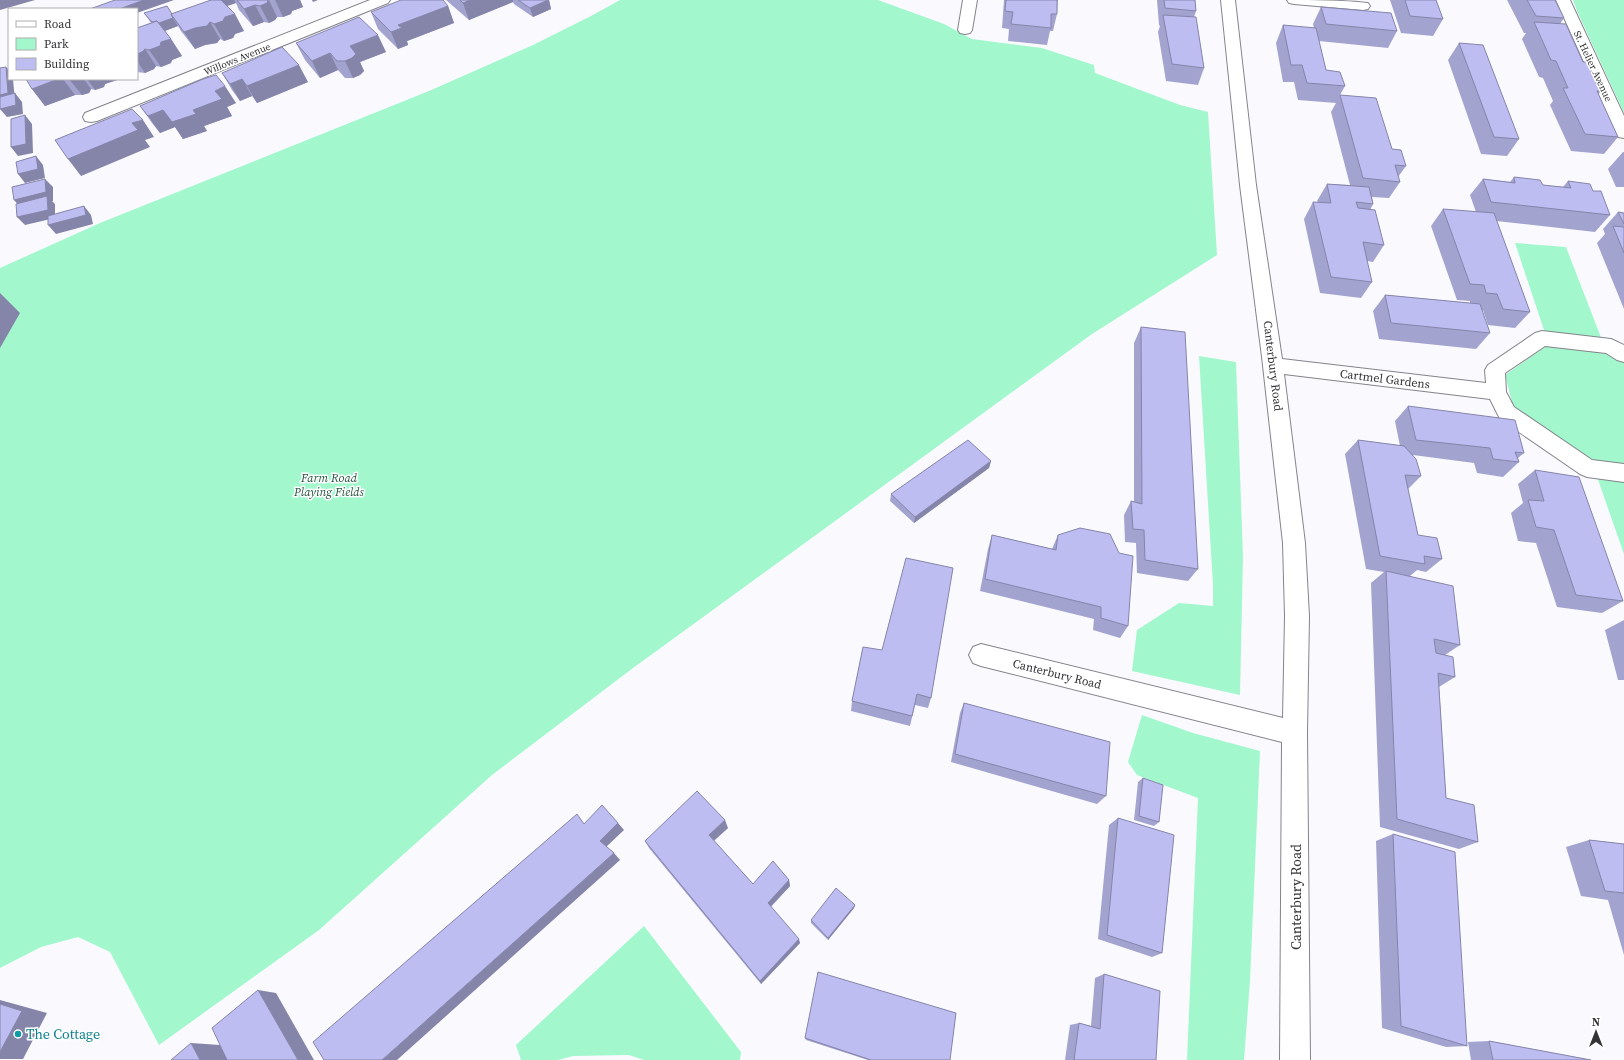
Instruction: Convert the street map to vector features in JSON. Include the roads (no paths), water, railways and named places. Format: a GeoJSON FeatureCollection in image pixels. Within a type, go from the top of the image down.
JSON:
{"type":"FeatureCollection","features":[{"type":"Feature","properties":{"kind":"street","name":"Willows Avenue"},"geometry":{"type":"LineString","coordinates":[[91,117],[383,0]]}},
{"type":"Feature","properties":{"kind":"street"},"geometry":{"type":"LineString","coordinates":[[966,30],[970,0]]}},
{"type":"Feature","properties":{"kind":"street","name":"Canterbury Road"},"geometry":{"type":"LineString","coordinates":[[1228,0],[1248,185],[1273,365],[1294,543],[1297,616],[1295,733],[1295,1060]]}},
{"type":"Feature","properties":{"kind":"street"},"geometry":{"type":"LineString","coordinates":[[1294,0],[1363,6]]}},
{"type":"Feature","properties":{"kind":"street","name":"St. Helier Avenue"},"geometry":{"type":"LineString","coordinates":[[1563,0],[1624,133]]}},
{"type":"Feature","properties":{"kind":"street"},"geometry":{"type":"LineString","coordinates":[[1624,355],[1611,346],[1542,338],[1494,370],[1496,392],[1507,413],[1587,468],[1624,473]]}},
{"type":"Feature","properties":{"kind":"street","name":"Cartmel Gardens"},"geometry":{"type":"LineString","coordinates":[[1273,365],[1496,392]]}},
{"type":"Feature","properties":{"kind":"street","name":"Canterbury Road"},"geometry":{"type":"LineString","coordinates":[[981,654],[1295,733]]}},
{"type":"Feature","properties":{"kind":"place","name":"The Cottage"},"geometry":{"type":"Point","coordinates":[18,1034]}},
{"type":"Feature","properties":{"kind":"park label","name":"Farm Road Playing Fields"},"geometry":{"type":"Point","coordinates":[329,485]}}]}
